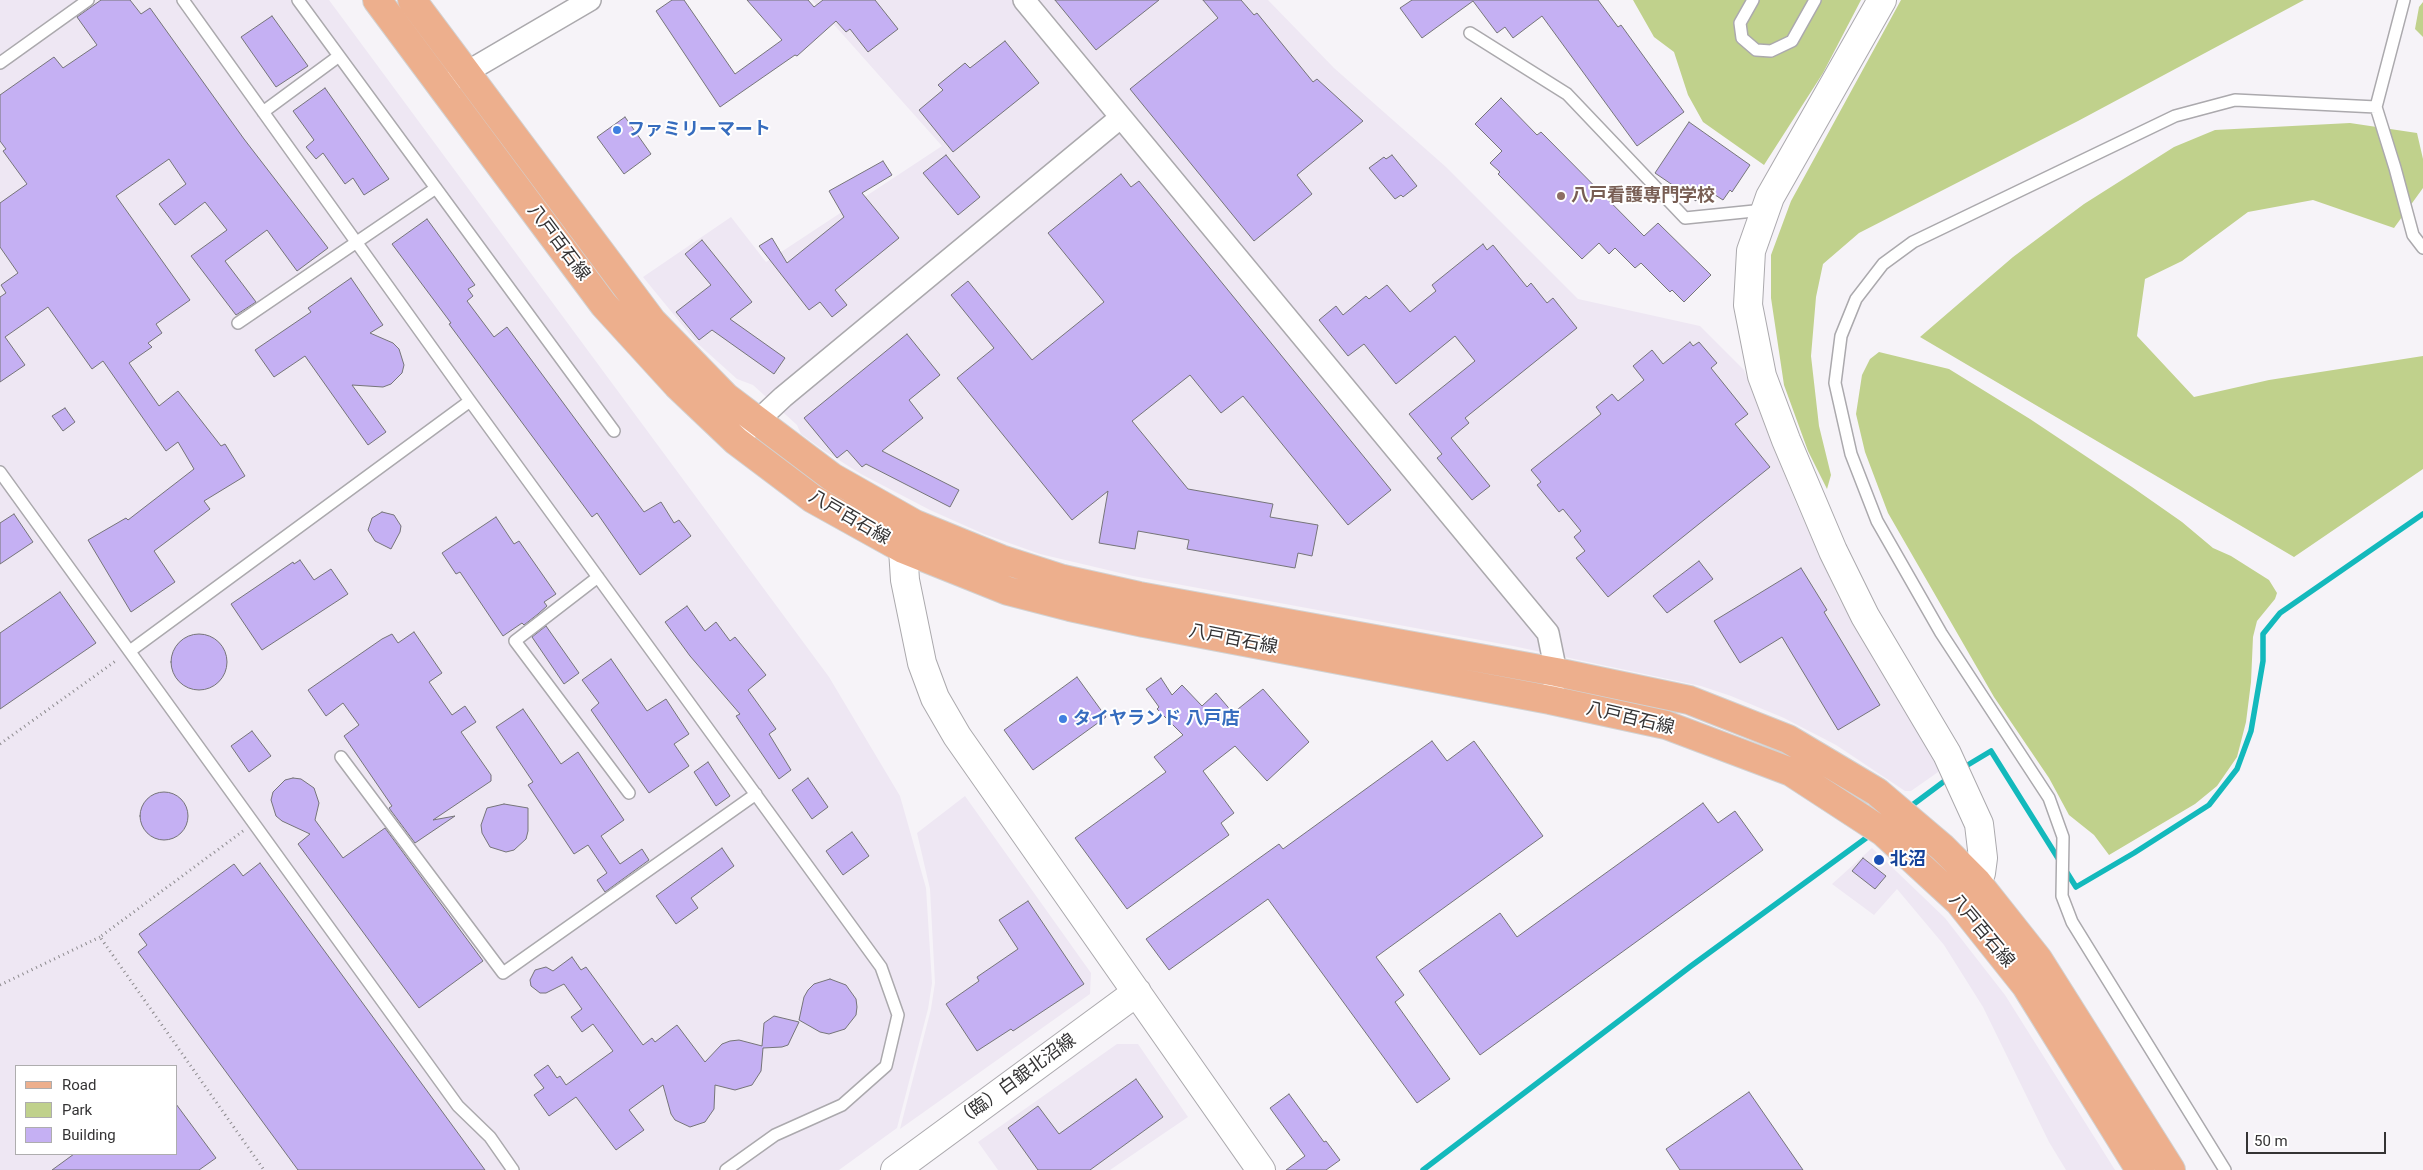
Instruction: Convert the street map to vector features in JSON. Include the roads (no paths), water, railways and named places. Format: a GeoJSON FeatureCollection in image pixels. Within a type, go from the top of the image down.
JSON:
{"type":"FeatureCollection","features":[{"type":"Feature","properties":{"kind":"main road","name":"八戸百石線"},"geometry":{"type":"LineString","coordinates":[[377,0],[604,305],[677,386],[736,441],[814,499],[903,550],[1008,591],[1070,607],[1550,700],[1666,725],[1791,772],[1883,832],[1968,892],[2038,959],[2171,1170]]}},
{"type":"Feature","properties":{"kind":"main road","name":"八戸百石線"},"geometry":{"type":"LineString","coordinates":[[412,0],[652,321],[726,397],[832,477],[915,524],[1001,559],[1063,579],[1139,596],[1556,672],[1689,700],[1788,739],[1877,792],[1943,848],[1968,892],[2140,1170]]}},
{"type":"Feature","properties":{"kind":"street"},"geometry":{"type":"LineString","coordinates":[[442,88],[590,0]]}},
{"type":"Feature","properties":{"kind":"street"},"geometry":{"type":"LineString","coordinates":[[1024,0],[1548,633],[1556,672],[1550,700]]}},
{"type":"Feature","properties":{"kind":"street"},"geometry":{"type":"LineString","coordinates":[[1882,0],[1770,197],[1751,250],[1748,305],[1762,376],[1786,440],[1833,551],[1865,616],[1947,754],[1967,794],[1979,824],[1983,858],[1968,892]]}},
{"type":"Feature","properties":{"kind":"street"},"geometry":{"type":"LineString","coordinates":[[736,441],[756,420],[1120,118]]}},
{"type":"Feature","properties":{"kind":"street"},"geometry":{"type":"LineString","coordinates":[[915,524],[903,550],[905,580],[922,663],[936,698],[972,759],[1261,1170]]}},
{"type":"Feature","properties":{"kind":"street","name":"（臨）白銀北沼線"},"geometry":{"type":"LineString","coordinates":[[895,1170],[1137,992]]}},
{"type":"Feature","properties":{"kind":"lane"},"geometry":{"type":"LineString","coordinates":[[0,63],[88,0]]}},
{"type":"Feature","properties":{"kind":"lane"},"geometry":{"type":"LineString","coordinates":[[183,0],[470,401],[881,967],[898,1015],[886,1066],[842,1105],[775,1135],[726,1170]]}},
{"type":"Feature","properties":{"kind":"lane"},"geometry":{"type":"LineString","coordinates":[[298,0],[614,431]]}},
{"type":"Feature","properties":{"kind":"lane"},"geometry":{"type":"LineString","coordinates":[[1753,0],[1740,23],[1742,38],[1756,50],[1772,51],[1792,41],[1815,0]]}},
{"type":"Feature","properties":{"kind":"lane"},"geometry":{"type":"LineString","coordinates":[[2404,0],[2376,107],[2413,235],[2423,248]]}},
{"type":"Feature","properties":{"kind":"lane"},"geometry":{"type":"LineString","coordinates":[[1470,33],[1567,94],[1685,218],[1766,210]]}},
{"type":"Feature","properties":{"kind":"lane"},"geometry":{"type":"LineString","coordinates":[[263,112],[339,56]]}},
{"type":"Feature","properties":{"kind":"lane"},"geometry":{"type":"LineString","coordinates":[[2225,1170],[2072,922],[2062,896],[2063,837],[2049,798],[1941,633],[1877,521],[1851,454],[1836,383],[1841,336],[1856,299],[1883,264],[1913,242],[2175,116],[2235,100],[2376,107]]}},
{"type":"Feature","properties":{"kind":"lane"},"geometry":{"type":"LineString","coordinates":[[238,323],[436,188]]}},
{"type":"Feature","properties":{"kind":"lane"},"geometry":{"type":"LineString","coordinates":[[130,651],[470,401]]}},
{"type":"Feature","properties":{"kind":"lane"},"geometry":{"type":"LineString","coordinates":[[0,472],[458,1106],[490,1137],[513,1170]]}},
{"type":"Feature","properties":{"kind":"lane"},"geometry":{"type":"LineString","coordinates":[[598,577],[515,641],[629,793]]}},
{"type":"Feature","properties":{"kind":"lane"},"geometry":{"type":"LineString","coordinates":[[341,757],[503,973],[756,794]]}},
{"type":"Feature","properties":{"kind":"waterway"},"geometry":{"type":"LineString","coordinates":[[1961,769],[1991,751],[2076,887],[2209,805],[2237,769],[2251,731],[2263,661],[2263,634],[2280,613],[2423,514]]}},
{"type":"Feature","properties":{"kind":"waterway"},"geometry":{"type":"LineString","coordinates":[[1907,809],[1950,777]]}},
{"type":"Feature","properties":{"kind":"waterway"},"geometry":{"type":"LineString","coordinates":[[1423,1170],[1691,966],[1873,833]]}},
{"type":"Feature","properties":{"kind":"place","name":"ファミリーマート"},"geometry":{"type":"Point","coordinates":[617,130]}},
{"type":"Feature","properties":{"kind":"place","name":"八戸看護専門学校"},"geometry":{"type":"Point","coordinates":[1561,196]}},
{"type":"Feature","properties":{"kind":"place","name":"タイヤランド 八戸店"},"geometry":{"type":"Point","coordinates":[1063,719]}},
{"type":"Feature","properties":{"kind":"place","name":"北沼"},"geometry":{"type":"Point","coordinates":[1879,860]}}]}
